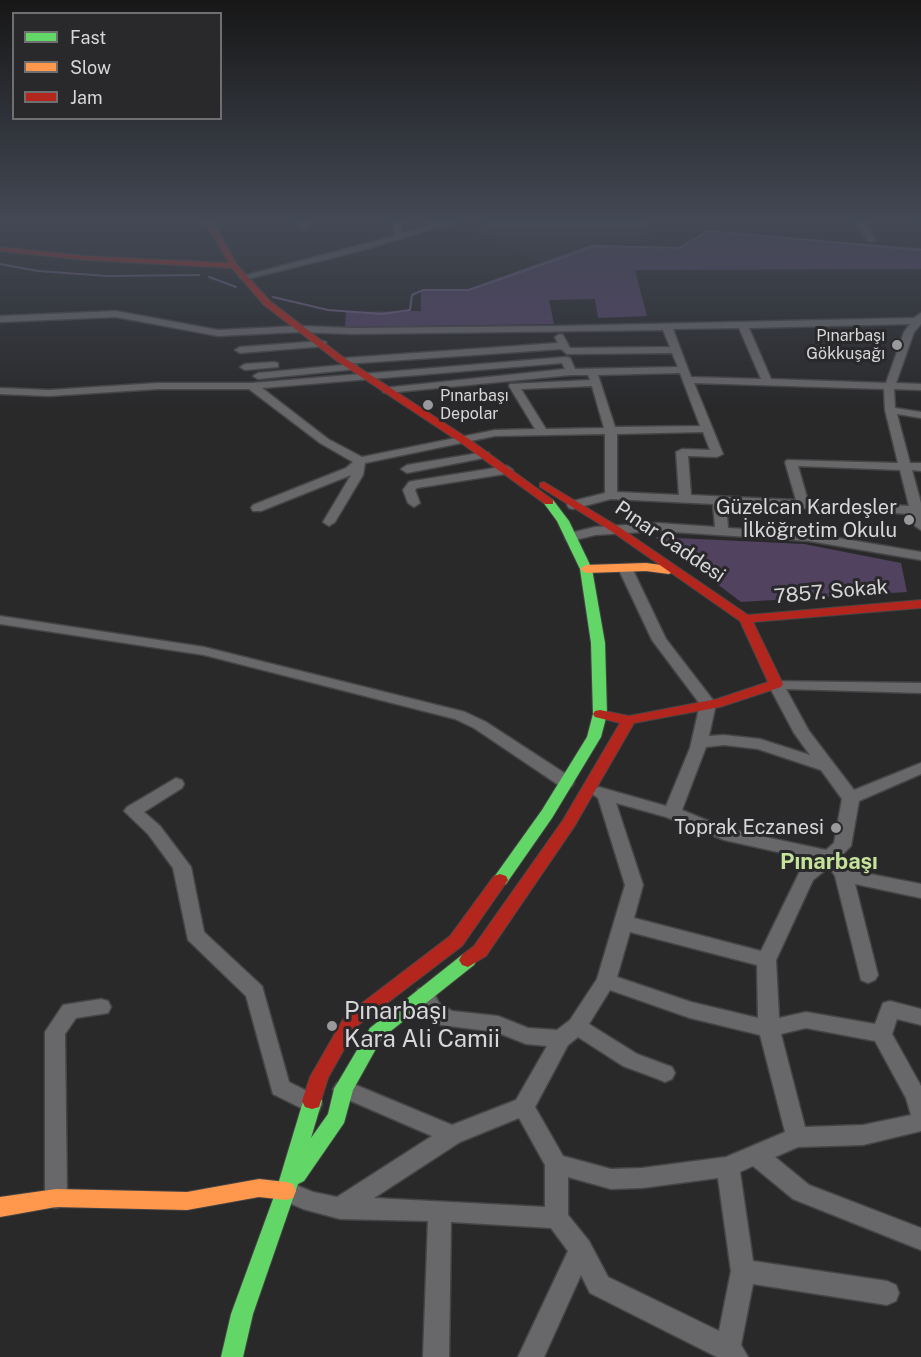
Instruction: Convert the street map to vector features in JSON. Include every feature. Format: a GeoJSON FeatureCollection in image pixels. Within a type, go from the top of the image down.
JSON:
{"type":"FeatureCollection","features":[{"type":"Feature","properties":{"kind":"main road","name":"Pınar Caddesi"},"geometry":{"type":"LineString","coordinates":[[249,284],[267,303],[300,329],[368,378],[471,439],[561,501]]}},
{"type":"Feature","properties":{"kind":"main road","name":"Pınar Caddesi"},"geometry":{"type":"LineString","coordinates":[[471,439],[485,455],[507,470],[615,529],[745,619]]}},
{"type":"Feature","properties":{"kind":"main road"},"geometry":{"type":"LineString","coordinates":[[232,1357],[242,1314],[286,1191],[319,1077],[351,1021],[456,941],[547,814],[594,737],[600,714],[598,643],[583,565],[563,520],[561,501]]}},
{"type":"Feature","properties":{"kind":"main road"},"geometry":{"type":"LineString","coordinates":[[583,565],[654,558]]}},
{"type":"Feature","properties":{"kind":"main road"},"geometry":{"type":"LineString","coordinates":[[583,565],[673,570]]}},
{"type":"Feature","properties":{"kind":"main road","name":"7857. Sokak"},"geometry":{"type":"LineString","coordinates":[[745,619],[921,604]]}},
{"type":"Feature","properties":{"kind":"main road"},"geometry":{"type":"LineString","coordinates":[[600,714],[629,720],[720,703],[776,684],[745,619]]}},
{"type":"Feature","properties":{"kind":"main road"},"geometry":{"type":"LineString","coordinates":[[286,1191],[337,1117],[344,1089],[376,1033],[480,951],[569,823],[597,793],[629,720]]}},
{"type":"Feature","properties":{"kind":"main road"},"geometry":{"type":"LineString","coordinates":[[0,1207],[56,1198],[187,1201],[259,1188],[286,1191]]}},
{"type":"Feature","properties":{"kind":"street"},"geometry":{"type":"LineString","coordinates":[[0,319],[116,314],[218,333],[300,329],[339,331],[667,327],[920,320]]}},
{"type":"Feature","properties":{"kind":"street"},"geometry":{"type":"LineString","coordinates":[[920,320],[909,332],[889,388],[890,410],[921,526]]}},
{"type":"Feature","properties":{"kind":"street"},"geometry":{"type":"LineString","coordinates":[[743,325],[768,384]]}},
{"type":"Feature","properties":{"kind":"street"},"geometry":{"type":"LineString","coordinates":[[667,327],[717,454],[682,452],[685,498]]}},
{"type":"Feature","properties":{"kind":"street"},"geometry":{"type":"LineString","coordinates":[[557,328],[567,351],[676,350]]}},
{"type":"Feature","properties":{"kind":"street"},"geometry":{"type":"LineString","coordinates":[[240,350],[317,341],[339,331]]}},
{"type":"Feature","properties":{"kind":"street"},"geometry":{"type":"LineString","coordinates":[[0,391],[49,393],[158,386],[249,377],[346,362],[563,346]]}},
{"type":"Feature","properties":{"kind":"street"},"geometry":{"type":"LineString","coordinates":[[486,351],[504,378]]}},
{"type":"Feature","properties":{"kind":"street"},"geometry":{"type":"LineString","coordinates":[[249,377],[368,378],[566,360],[571,372]]}},
{"type":"Feature","properties":{"kind":"street"},"geometry":{"type":"LineString","coordinates":[[389,392],[504,378],[592,371],[686,375],[768,384],[921,387]]}},
{"type":"Feature","properties":{"kind":"street"},"geometry":{"type":"LineString","coordinates":[[592,371],[611,431],[611,495]]}},
{"type":"Feature","properties":{"kind":"street"},"geometry":{"type":"LineString","coordinates":[[249,377],[324,441],[360,461]]}},
{"type":"Feature","properties":{"kind":"street"},"geometry":{"type":"LineString","coordinates":[[543,432],[514,386],[595,383]]}},
{"type":"Feature","properties":{"kind":"street"},"geometry":{"type":"LineString","coordinates":[[890,410],[921,415]]}},
{"type":"Feature","properties":{"kind":"street"},"geometry":{"type":"LineString","coordinates":[[257,508],[350,471],[360,461],[495,433],[707,429]]}},
{"type":"Feature","properties":{"kind":"street"},"geometry":{"type":"LineString","coordinates":[[400,451],[413,485]]}},
{"type":"Feature","properties":{"kind":"street"},"geometry":{"type":"LineString","coordinates":[[407,469],[485,455]]}},
{"type":"Feature","properties":{"kind":"street"},"geometry":{"type":"LineString","coordinates":[[329,522],[357,475],[360,461]]}},
{"type":"Feature","properties":{"kind":"street"},"geometry":{"type":"LineString","coordinates":[[803,505],[792,462],[921,467]]}},
{"type":"Feature","properties":{"kind":"street"},"geometry":{"type":"LineString","coordinates":[[414,503],[409,490],[413,485],[507,470]]}},
{"type":"Feature","properties":{"kind":"street"},"geometry":{"type":"LineString","coordinates":[[561,501],[611,495],[916,510]]}},
{"type":"Feature","properties":{"kind":"street"},"geometry":{"type":"LineString","coordinates":[[719,500],[722,532]]}},
{"type":"Feature","properties":{"kind":"street"},"geometry":{"type":"LineString","coordinates":[[571,537],[615,529],[658,527],[809,537],[921,556]]}},
{"type":"Feature","properties":{"kind":"street"},"geometry":{"type":"LineString","coordinates":[[625,568],[659,640],[708,704],[699,742],[672,813]]}},
{"type":"Feature","properties":{"kind":"street"},"geometry":{"type":"LineString","coordinates":[[0,620],[204,651],[460,715],[480,725],[566,782]]}},
{"type":"Feature","properties":{"kind":"street"},"geometry":{"type":"LineString","coordinates":[[797,1137],[769,1029],[766,960],[806,876],[842,846],[851,798],[802,733],[776,684],[921,688]]}},
{"type":"Feature","properties":{"kind":"street"},"geometry":{"type":"LineString","coordinates":[[699,742],[724,740],[760,744],[827,766]]}},
{"type":"Feature","properties":{"kind":"street"},"geometry":{"type":"LineString","coordinates":[[851,798],[921,768]]}},
{"type":"Feature","properties":{"kind":"street"},"geometry":{"type":"LineString","coordinates":[[176,784],[133,811],[153,830],[182,867],[195,935],[255,992],[280,1088],[311,1104]]}},
{"type":"Feature","properties":{"kind":"street"},"geometry":{"type":"LineString","coordinates":[[597,793],[672,813],[724,834],[831,857],[844,875],[868,975]]}},
{"type":"Feature","properties":{"kind":"street"},"geometry":{"type":"LineString","coordinates":[[340,1208],[452,1135],[524,1107],[569,1033],[606,981],[634,885],[597,793]]}},
{"type":"Feature","properties":{"kind":"street"},"geometry":{"type":"LineString","coordinates":[[844,875],[921,891]]}},
{"type":"Feature","properties":{"kind":"street"},"geometry":{"type":"LineString","coordinates":[[624,923],[766,960]]}},
{"type":"Feature","properties":{"kind":"street"},"geometry":{"type":"LineString","coordinates":[[606,981],[690,1010],[769,1029],[806,1020],[882,1034]]}},
{"type":"Feature","properties":{"kind":"street"},"geometry":{"type":"LineString","coordinates":[[425,994],[432,1009],[448,1018],[498,1024],[526,1036],[569,1033],[665,1073]]}},
{"type":"Feature","properties":{"kind":"street"},"geometry":{"type":"LineString","coordinates":[[56,1198],[55,1032],[70,1011],[101,1007]]}},
{"type":"Feature","properties":{"kind":"street"},"geometry":{"type":"LineString","coordinates":[[921,1017],[890,1009],[882,1034],[916,1097],[921,1114]]}},
{"type":"Feature","properties":{"kind":"street"},"geometry":{"type":"LineString","coordinates":[[344,1089],[452,1135]]}},
{"type":"Feature","properties":{"kind":"street"},"geometry":{"type":"LineString","coordinates":[[524,1107],[556,1164],[557,1218],[581,1249],[599,1285],[731,1353],[743,1270],[728,1167]]}},
{"type":"Feature","properties":{"kind":"street"},"geometry":{"type":"LineString","coordinates":[[556,1164],[611,1179],[642,1178],[728,1167],[797,1137],[863,1135],[921,1122]]}},
{"type":"Feature","properties":{"kind":"street"},"geometry":{"type":"LineString","coordinates":[[756,1155],[801,1192],[921,1239]]}},
{"type":"Feature","properties":{"kind":"street"},"geometry":{"type":"LineString","coordinates":[[286,1191],[311,1202],[340,1208],[440,1210],[557,1218]]}},
{"type":"Feature","properties":{"kind":"street"},"geometry":{"type":"LineString","coordinates":[[436,1357],[440,1210]]}},
{"type":"Feature","properties":{"kind":"street"},"geometry":{"type":"LineString","coordinates":[[531,1357],[581,1249]]}},
{"type":"Feature","properties":{"kind":"street"},"geometry":{"type":"LineString","coordinates":[[743,1270],[887,1293]]}},
{"type":"Feature","properties":{"kind":"shaded area"},"geometry":{"type":"Polygon","coordinates":[[[481,284],[639,284],[647,316],[598,318],[595,299],[549,300],[554,324],[345,327],[346,312],[421,311],[421,291],[465,290],[481,284]]]}},
{"type":"Feature","properties":{"kind":"shaded area"},"geometry":{"type":"Polygon","coordinates":[[[655,537],[804,544],[901,563],[907,592],[741,602],[655,537]]]}},
{"type":"Feature","properties":{"kind":"waterway"},"geometry":{"type":"LineString","coordinates":[[229,284],[236,287]]}},
{"type":"Feature","properties":{"kind":"waterway"},"geometry":{"type":"LineString","coordinates":[[273,297],[328,310],[382,314],[410,310],[412,295],[423,290],[469,290],[485,284]]}},
{"type":"Feature","properties":{"kind":"traffic: fast"},"geometry":{"type":"LineString","coordinates":[[500,880],[547,814],[594,737],[600,714],[598,643],[586,569],[563,521],[549,502]]}},
{"type":"Feature","properties":{"kind":"traffic: fast"},"geometry":{"type":"LineString","coordinates":[[297,1175],[337,1117],[344,1089],[376,1033],[468,960]]}},
{"type":"Feature","properties":{"kind":"traffic: fast"},"geometry":{"type":"LineString","coordinates":[[232,1357],[242,1314],[286,1191],[312,1101]]}},
{"type":"Feature","properties":{"kind":"traffic: slow"},"geometry":{"type":"LineString","coordinates":[[586,569],[646,567],[669,570]]}},
{"type":"Feature","properties":{"kind":"traffic: slow"},"geometry":{"type":"LineString","coordinates":[[0,1207],[56,1198],[187,1201],[259,1188],[286,1191]]}},
{"type":"Feature","properties":{"kind":"traffic: jam"},"geometry":{"type":"LineString","coordinates":[[250,284],[267,303],[340,359],[465,441],[549,502]]}},
{"type":"Feature","properties":{"kind":"traffic: jam"},"geometry":{"type":"LineString","coordinates":[[544,485],[615,529],[745,619],[776,684],[720,703],[629,720],[600,714]]}},
{"type":"Feature","properties":{"kind":"traffic: jam"},"geometry":{"type":"LineString","coordinates":[[745,619],[921,604]]}},
{"type":"Feature","properties":{"kind":"traffic: jam"},"geometry":{"type":"LineString","coordinates":[[468,960],[480,951],[569,823],[629,720]]}},
{"type":"Feature","properties":{"kind":"traffic: jam"},"geometry":{"type":"LineString","coordinates":[[312,1101],[319,1077],[351,1021],[456,941],[500,880]]}},
{"type":"Feature","properties":{"kind":"place","name":"Pınarbaşı Gökkuşağı"},"geometry":{"type":"Point","coordinates":[897,345]}},
{"type":"Feature","properties":{"kind":"place","name":"Pınarbaşı Depolar"},"geometry":{"type":"Point","coordinates":[428,405]}},
{"type":"Feature","properties":{"kind":"place","name":"Güzelcan Kardeşler İlköğretim Okulu"},"geometry":{"type":"Point","coordinates":[909,520]}},
{"type":"Feature","properties":{"kind":"place","name":"Toprak Eczanesi"},"geometry":{"type":"Point","coordinates":[836,828]}},
{"type":"Feature","properties":{"kind":"place","name":"Pınarbaşı Kara Ali Camii"},"geometry":{"type":"Point","coordinates":[332,1026]}},
{"type":"Feature","properties":{"kind":"district","name":"Pınarbaşı"},"geometry":{"type":"Point","coordinates":[829,862]}}]}
